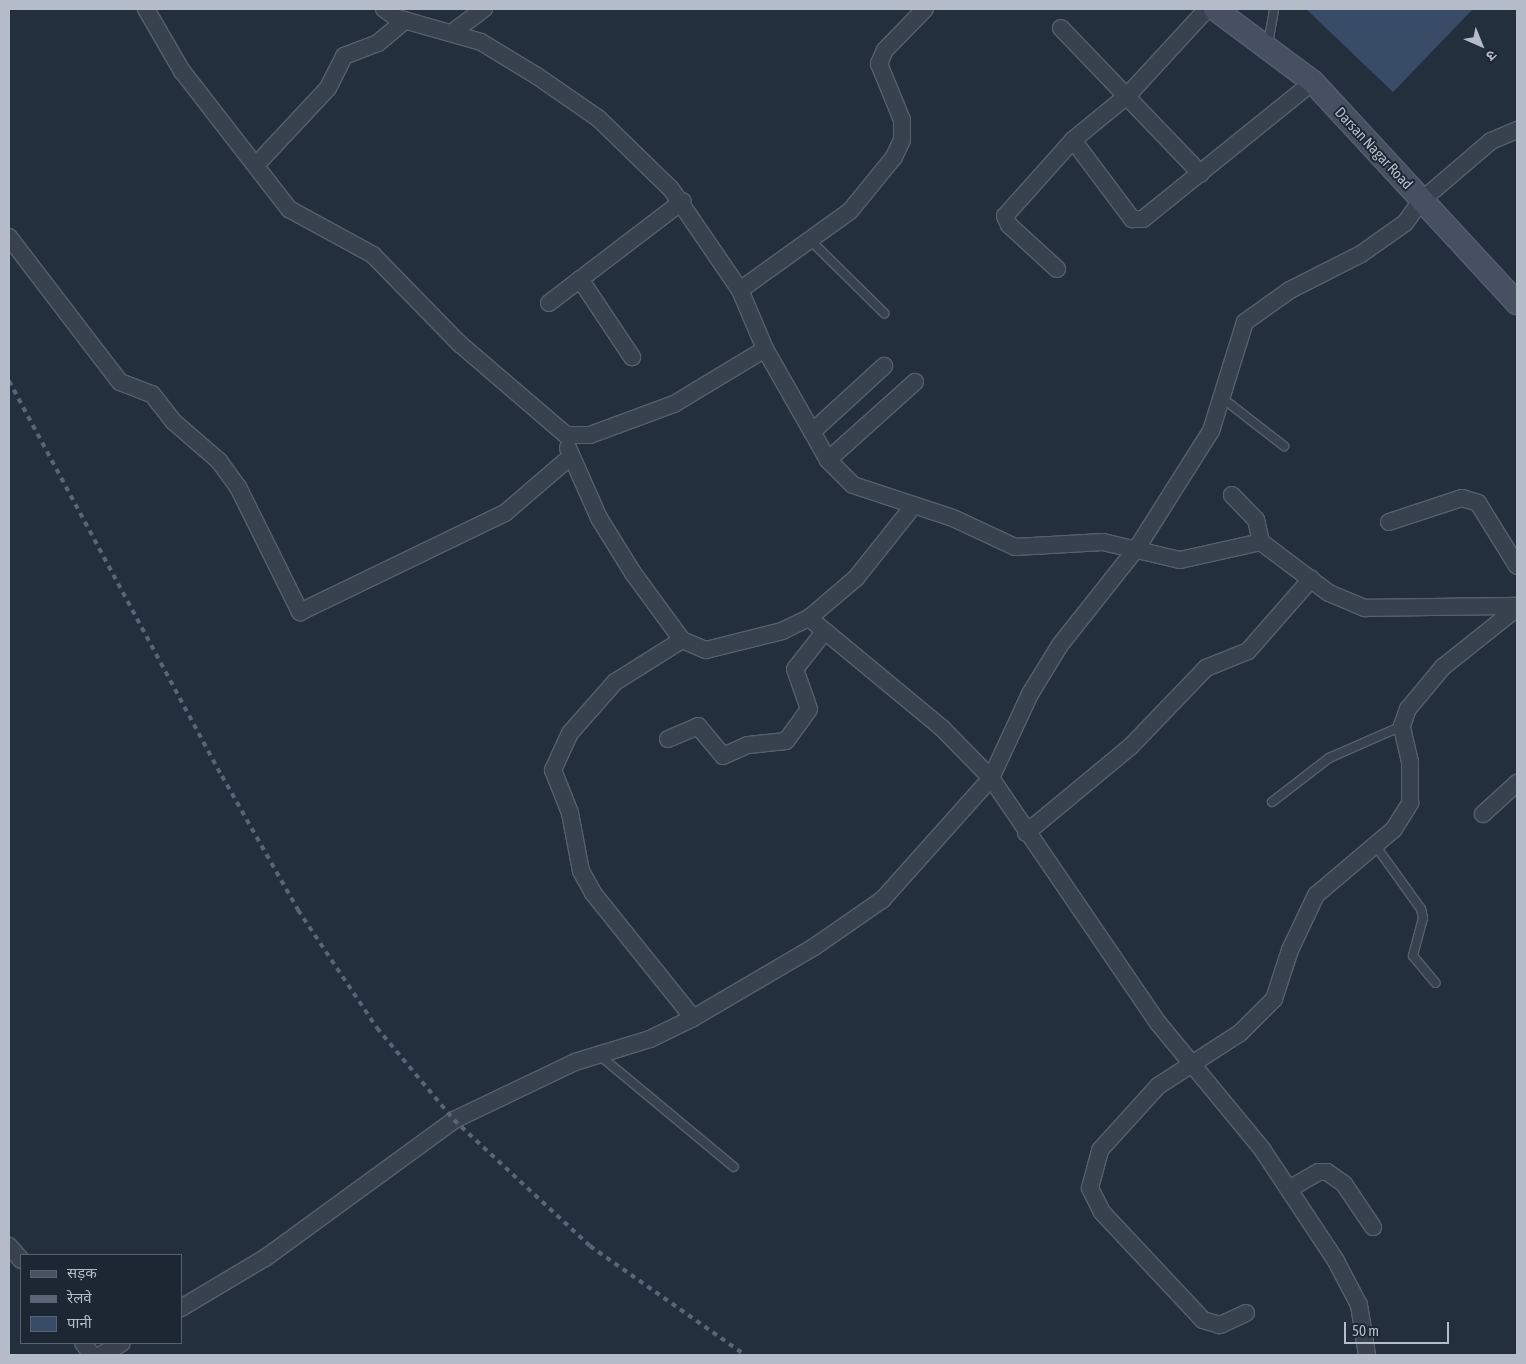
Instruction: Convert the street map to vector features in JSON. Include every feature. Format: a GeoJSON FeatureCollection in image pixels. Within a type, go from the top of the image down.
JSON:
{"type":"FeatureCollection","features":[{"type":"Feature","properties":{"kind":"street"},"geometry":{"type":"LineString","coordinates":[[146,9],[191,84],[257,164],[290,209],[378,259],[460,344],[566,435],[590,436],[674,404],[764,349]]}},
{"type":"Feature","properties":{"kind":"street"},"geometry":{"type":"LineString","coordinates":[[384,9],[405,20],[453,32],[495,50],[599,119],[683,201],[740,290],[764,349],[828,460],[853,485],[914,505],[1015,547],[1089,542],[1137,548],[1180,560],[1261,542]]}},
{"type":"Feature","properties":{"kind":"street"},"geometry":{"type":"LineString","coordinates":[[453,32],[484,9]]}},
{"type":"Feature","properties":{"kind":"street"},"geometry":{"type":"LineString","coordinates":[[740,290],[811,241],[850,211],[894,157],[902,140],[902,120],[878,64],[885,50],[925,9]]}},
{"type":"Feature","properties":{"kind":"street"},"geometry":{"type":"LineString","coordinates":[[1057,269],[1009,225],[1004,216],[1073,140],[1128,95],[1207,9]]}},
{"type":"Feature","properties":{"kind":"street","name":"Darsan Nagar Road"},"geometry":{"type":"LineString","coordinates":[[1215,9],[1268,44],[1313,82],[1517,303]]}},
{"type":"Feature","properties":{"kind":"street"},"geometry":{"type":"LineString","coordinates":[[257,164],[328,88],[344,56],[378,43],[405,20]]}},
{"type":"Feature","properties":{"kind":"street"},"geometry":{"type":"LineString","coordinates":[[1061,28],[1128,95],[1200,174]]}},
{"type":"Feature","properties":{"kind":"street"},"geometry":{"type":"LineString","coordinates":[[1073,140],[1136,220],[1200,174],[1313,82]]}},
{"type":"Feature","properties":{"kind":"street"},"geometry":{"type":"LineString","coordinates":[[182,1307],[265,1258],[454,1120],[598,1054],[650,1039],[694,1018],[814,947],[882,900],[991,778],[1030,694],[1060,645],[1137,548],[1211,431],[1245,322],[1290,290],[1362,254],[1405,222],[1422,200],[1492,141],[1517,130]]}},
{"type":"Feature","properties":{"kind":"street"},"geometry":{"type":"LineString","coordinates":[[549,303],[683,201]]}},
{"type":"Feature","properties":{"kind":"street"},"geometry":{"type":"LineString","coordinates":[[9,237],[120,382],[143,391],[174,422],[218,461],[238,487],[300,612],[505,513],[569,458]]}},
{"type":"Feature","properties":{"kind":"street"},"geometry":{"type":"LineString","coordinates":[[580,279],[632,357]]}},
{"type":"Feature","properties":{"kind":"street"},"geometry":{"type":"LineString","coordinates":[[812,432],[884,366]]}},
{"type":"Feature","properties":{"kind":"street"},"geometry":{"type":"LineString","coordinates":[[828,460],[915,382]]}},
{"type":"Feature","properties":{"kind":"street"},"geometry":{"type":"LineString","coordinates":[[566,435],[569,458],[633,572],[682,640],[694,647],[718,650],[809,618],[856,578],[914,505]]}},
{"type":"Feature","properties":{"kind":"street"},"geometry":{"type":"LineString","coordinates":[[1232,495],[1256,520],[1261,542],[1311,579],[1365,608],[1517,607]]}},
{"type":"Feature","properties":{"kind":"street"},"geometry":{"type":"LineString","coordinates":[[1389,522],[1462,498],[1478,503],[1517,566]]}},
{"type":"Feature","properties":{"kind":"street"},"geometry":{"type":"LineString","coordinates":[[1026,833],[1130,747],[1206,668],[1248,651],[1311,579]]}},
{"type":"Feature","properties":{"kind":"street"},"geometry":{"type":"LineString","coordinates":[[1246,1313],[1220,1324],[1202,1320],[1102,1212],[1090,1188],[1100,1150],[1118,1127],[1158,1086],[1190,1063],[1240,1033],[1274,999],[1290,950],[1316,895],[1394,829],[1410,803],[1410,762],[1402,726],[1408,709],[1443,667],[1517,607]]}},
{"type":"Feature","properties":{"kind":"street"},"geometry":{"type":"LineString","coordinates":[[809,618],[935,722],[991,778],[1026,833],[1190,1063],[1262,1149],[1336,1261],[1359,1305],[1367,1355]]}},
{"type":"Feature","properties":{"kind":"street"},"geometry":{"type":"LineString","coordinates":[[668,739],[698,726],[722,756],[748,745],[786,741],[810,709],[795,668],[825,631]]}},
{"type":"Feature","properties":{"kind":"street"},"geometry":{"type":"LineString","coordinates":[[682,640],[615,682],[566,740],[553,770],[570,813],[581,870],[593,894],[694,1018]]}},
{"type":"Feature","properties":{"kind":"street"},"geometry":{"type":"LineString","coordinates":[[1482,814],[1517,783]]}},
{"type":"Feature","properties":{"kind":"street"},"geometry":{"type":"LineString","coordinates":[[1289,1189],[1318,1172],[1336,1176],[1373,1227]]}},
{"type":"Feature","properties":{"kind":"street"},"geometry":{"type":"LineString","coordinates":[[9,1246],[20,1259]]}},
{"type":"Feature","properties":{"kind":"street"},"geometry":{"type":"LineString","coordinates":[[84,1344],[92,1355]]}},
{"type":"Feature","properties":{"kind":"street"},"geometry":{"type":"LineString","coordinates":[[101,1355],[120,1344]]}},
{"type":"Feature","properties":{"kind":"lane"},"geometry":{"type":"LineString","coordinates":[[1268,44],[1274,9]]}},
{"type":"Feature","properties":{"kind":"lane"},"geometry":{"type":"LineString","coordinates":[[811,241],[884,313]]}},
{"type":"Feature","properties":{"kind":"lane"},"geometry":{"type":"LineString","coordinates":[[1221,397],[1284,446]]}},
{"type":"Feature","properties":{"kind":"lane"},"geometry":{"type":"LineString","coordinates":[[1272,802],[1328,758],[1402,726]]}},
{"type":"Feature","properties":{"kind":"lane"},"geometry":{"type":"LineString","coordinates":[[1375,846],[1421,909],[1423,918],[1413,956],[1436,983]]}},
{"type":"Feature","properties":{"kind":"lane"},"geometry":{"type":"LineString","coordinates":[[598,1054],[734,1167]]}},
{"type":"Feature","properties":{"kind":"water"},"geometry":{"type":"Polygon","coordinates":[[[1306,9],[1473,9],[1393,92],[1306,9]]]}},
{"type":"Feature","properties":{"kind":"railway"},"geometry":{"type":"LineString","coordinates":[[9,381],[222,776],[298,910],[377,1028],[454,1120],[590,1246],[745,1355]]}}]}
